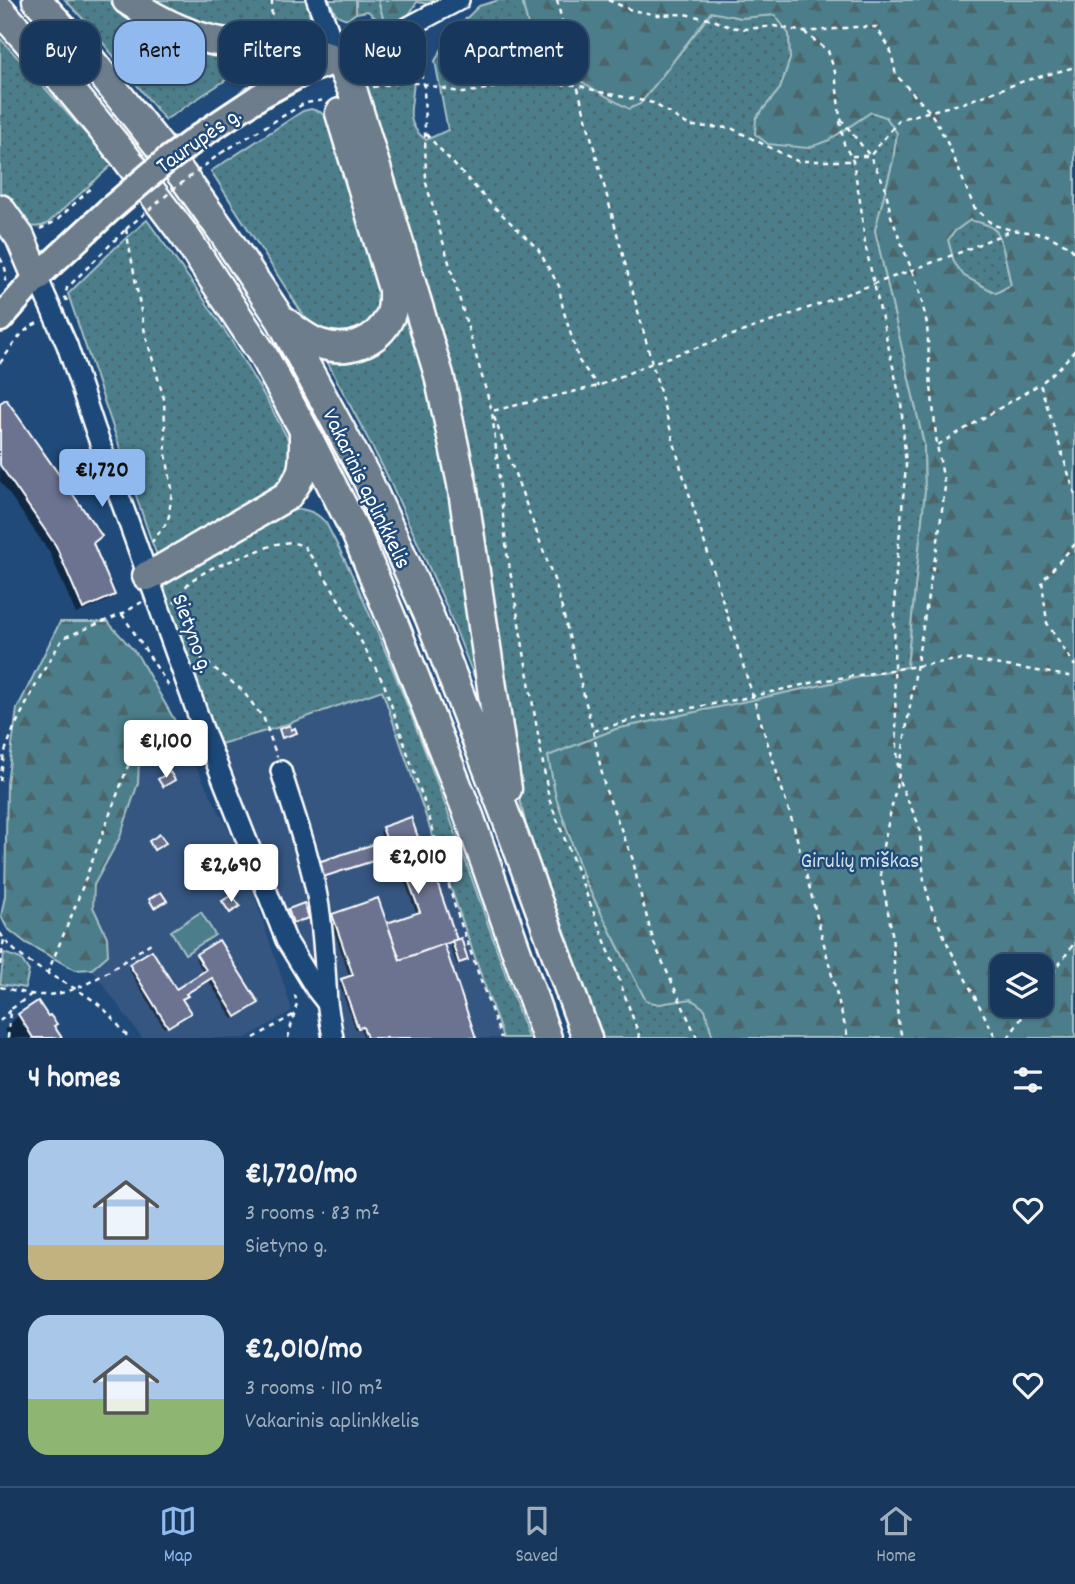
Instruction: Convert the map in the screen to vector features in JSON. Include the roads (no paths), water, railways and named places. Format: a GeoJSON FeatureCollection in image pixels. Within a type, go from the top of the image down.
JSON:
{"type":"FeatureCollection","features":[{"type":"Feature","properties":{"kind":"highway","name":"Vakarinis aplinkkelis"},"geometry":{"type":"LineString","coordinates":[[37,0],[89,58],[224,233],[281,320],[367,479],[424,605],[515,840],[587,1038]]}},
{"type":"Feature","properties":{"kind":"highway"},"geometry":{"type":"LineString","coordinates":[[127,0],[178,29],[200,37],[245,45],[295,48],[339,60],[344,95],[393,289],[391,314],[380,332],[370,339],[338,348],[317,343],[281,320]]}},
{"type":"Feature","properties":{"kind":"highway","name":"Vakarinis aplinkkelis"},"geometry":{"type":"LineString","coordinates":[[0,10],[123,153],[185,236],[263,355],[304,430],[356,533],[397,632],[469,816],[547,1038]]}},
{"type":"Feature","properties":{"kind":"highway"},"geometry":{"type":"LineString","coordinates":[[344,95],[439,375],[462,484],[515,840]]}},
{"type":"Feature","properties":{"kind":"highway"},"geometry":{"type":"LineString","coordinates":[[0,209],[20,237],[37,277]]}},
{"type":"Feature","properties":{"kind":"highway"},"geometry":{"type":"LineString","coordinates":[[0,239],[37,277]]}},
{"type":"Feature","properties":{"kind":"highway"},"geometry":{"type":"LineString","coordinates":[[151,585],[160,570],[287,496],[302,474],[304,430]]}},
{"type":"Feature","properties":{"kind":"highway"},"geometry":{"type":"LineString","coordinates":[[287,496],[307,497],[323,504],[356,533]]}},
{"type":"Feature","properties":{"kind":"main road","name":"Taurupės g."},"geometry":{"type":"LineString","coordinates":[[0,319],[37,277],[108,210],[166,161],[260,96],[306,71],[339,60]]}},
{"type":"Feature","properties":{"kind":"street"},"geometry":{"type":"LineString","coordinates":[[317,0],[339,60]]}},
{"type":"Feature","properties":{"kind":"street","name":"Taurupės g."},"geometry":{"type":"LineString","coordinates":[[339,60],[386,39],[459,0]]}},
{"type":"Feature","properties":{"kind":"street","name":"Sietyno g."},"geometry":{"type":"LineString","coordinates":[[37,277],[67,345],[203,729],[286,940],[327,1003],[333,1038]]}},
{"type":"Feature","properties":{"kind":"street"},"geometry":{"type":"LineString","coordinates":[[281,771],[304,845],[317,899],[322,926],[327,1003]]}},
{"type":"Feature","properties":{"kind":"park label","name":"Girulių miškas"},"geometry":{"type":"Point","coordinates":[860,859]}}]}
